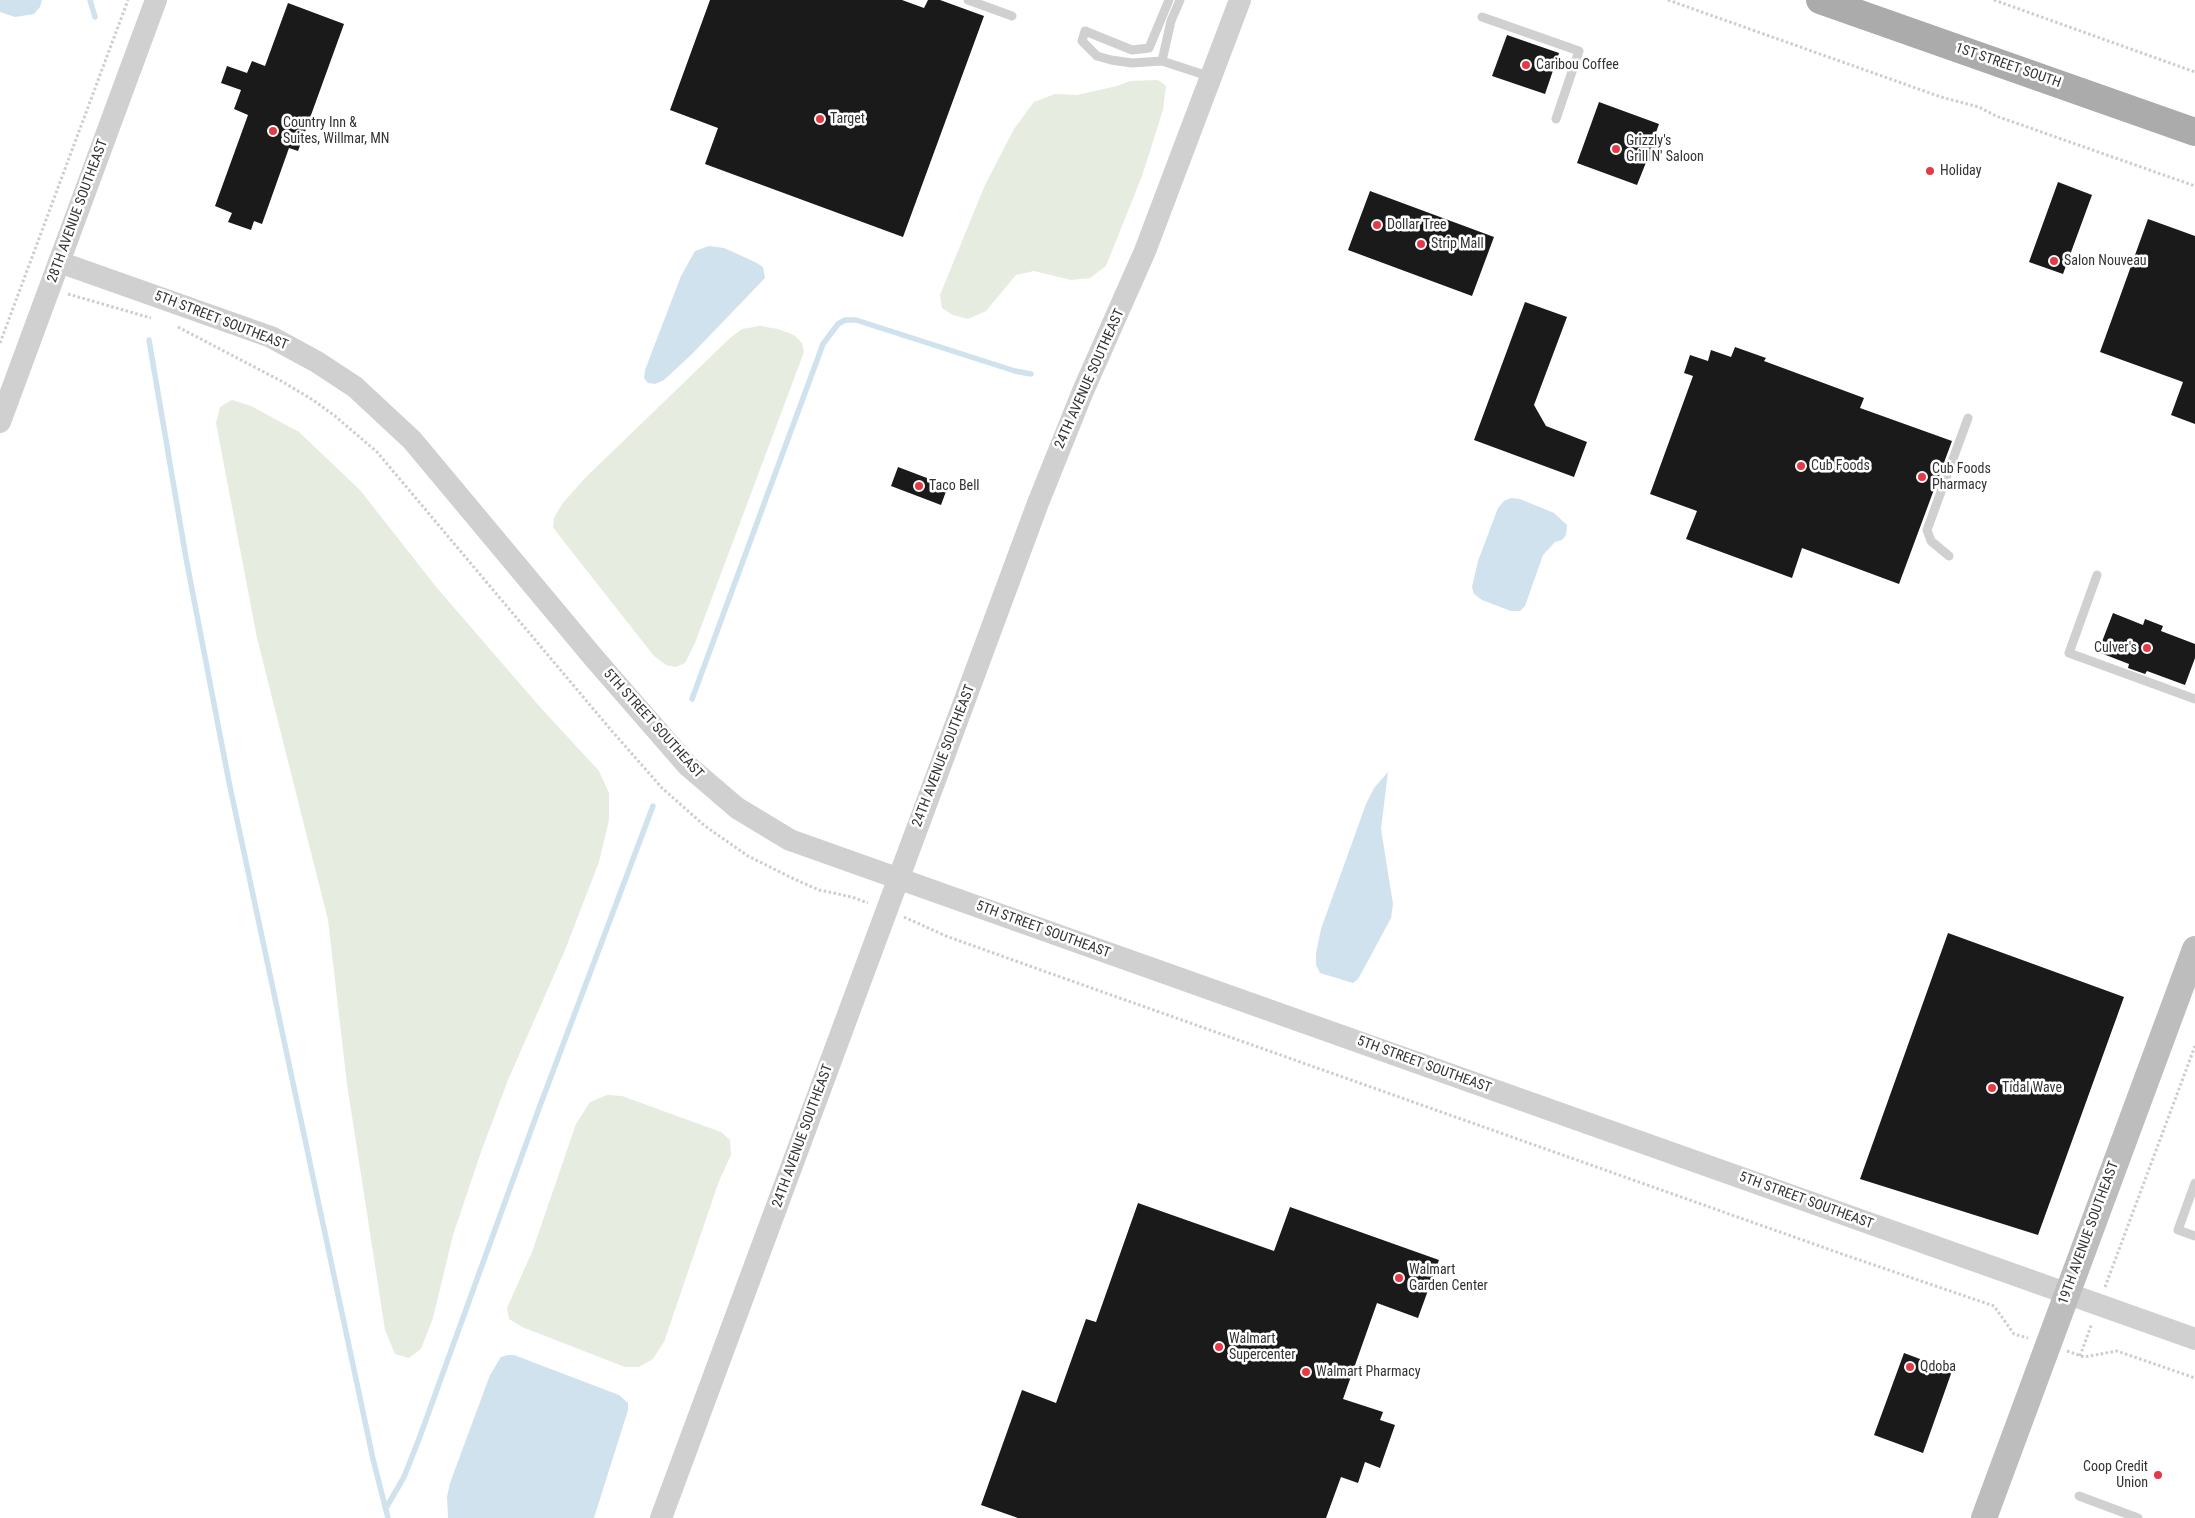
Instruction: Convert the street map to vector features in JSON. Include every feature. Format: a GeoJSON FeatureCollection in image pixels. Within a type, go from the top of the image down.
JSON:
{"type":"FeatureCollection","features":[{"type":"Feature","properties":{"kind":"main road","name":"1ST STREET SOUTH"},"geometry":{"type":"LineString","coordinates":[[1820,0],[2195,132]]}},
{"type":"Feature","properties":{"kind":"main road","name":"19TH AVENUE SOUTHEAST"},"geometry":{"type":"LineString","coordinates":[[1984,1518],[2195,949]]}},
{"type":"Feature","properties":{"kind":"street","name":"28TH AVENUE SOUTHEAST"},"geometry":{"type":"LineString","coordinates":[[0,422],[156,0]]}},
{"type":"Feature","properties":{"kind":"street","name":"24TH AVENUE SOUTHEAST"},"geometry":{"type":"LineString","coordinates":[[662,1518],[886,910],[1066,432],[1142,258],[1240,0]]}},
{"type":"Feature","properties":{"kind":"street","name":"5TH STREET SOUTHEAST"},"geometry":{"type":"LineString","coordinates":[[59,262],[272,337],[317,362],[355,387],[412,440],[669,746],[699,777],[737,808],[777,833],[813,849],[2195,1339]]}},
{"type":"Feature","properties":{"kind":"lane"},"geometry":{"type":"LineString","coordinates":[[968,0],[1012,16]]}},
{"type":"Feature","properties":{"kind":"lane"},"geometry":{"type":"LineString","coordinates":[[1169,0],[1150,48],[1132,50],[1085,31],[1082,41],[1097,56],[1111,60],[1132,63],[1162,61],[1211,77]]}},
{"type":"Feature","properties":{"kind":"lane"},"geometry":{"type":"LineString","coordinates":[[1162,61],[1170,21],[1180,0]]}},
{"type":"Feature","properties":{"kind":"lane"},"geometry":{"type":"LineString","coordinates":[[1482,16],[1579,50],[1556,119]]}},
{"type":"Feature","properties":{"kind":"lane"},"geometry":{"type":"LineString","coordinates":[[1111,60],[1118,45]]}},
{"type":"Feature","properties":{"kind":"lane"},"geometry":{"type":"LineString","coordinates":[[1949,556],[1930,541],[1927,530],[1968,418]]}},
{"type":"Feature","properties":{"kind":"lane"},"geometry":{"type":"LineString","coordinates":[[2097,575],[2069,652],[2195,699]]}},
{"type":"Feature","properties":{"kind":"lane"},"geometry":{"type":"LineString","coordinates":[[2195,1183],[2178,1230],[2195,1236]]}},
{"type":"Feature","properties":{"kind":"lane"},"geometry":{"type":"LineString","coordinates":[[2079,1496],[2138,1518]]}},
{"type":"Feature","properties":{"kind":"path"},"geometry":{"type":"LineString","coordinates":[[0,343],[128,0]]}},
{"type":"Feature","properties":{"kind":"path"},"geometry":{"type":"LineString","coordinates":[[1668,0],[1941,97],[1979,107],[1996,116],[2195,186]]}},
{"type":"Feature","properties":{"kind":"path"},"geometry":{"type":"LineString","coordinates":[[1994,0],[2195,72]]}},
{"type":"Feature","properties":{"kind":"path"},"geometry":{"type":"LineString","coordinates":[[49,289],[159,320]]}},
{"type":"Feature","properties":{"kind":"path"},"geometry":{"type":"LineString","coordinates":[[176,326],[283,382],[312,400],[335,416],[377,452],[662,788],[705,826],[748,856],[819,890],[852,897],[946,936],[1833,1251],[1994,1306],[2014,1334],[2084,1357],[2117,1351],[2195,1378]]}},
{"type":"Feature","properties":{"kind":"path"},"geometry":{"type":"LineString","coordinates":[[2118,1250],[2195,1046]]}},
{"type":"Feature","properties":{"kind":"shaded area"},"geometry":{"type":"Polygon","coordinates":[[[1158,80],[1166,86],[1163,110],[1142,176],[1106,266],[1090,278],[1071,280],[1034,271],[1016,275],[986,311],[968,319],[953,315],[942,308],[940,295],[985,185],[1014,129],[1034,102],[1055,94],[1077,95],[1117,86],[1130,81],[1158,80]]]}},
{"type":"Feature","properties":{"kind":"shaded area"},"geometry":{"type":"Polygon","coordinates":[[[760,326],[778,329],[794,335],[802,343],[804,352],[695,643],[685,663],[676,667],[666,665],[654,656],[565,543],[553,527],[554,518],[562,504],[584,479],[729,339],[742,329],[760,326]]]}},
{"type":"Feature","properties":{"kind":"shaded area"},"geometry":{"type":"Polygon","coordinates":[[[232,400],[251,406],[299,432],[360,490],[437,588],[540,707],[599,771],[609,793],[609,820],[599,862],[565,950],[508,1080],[481,1152],[453,1235],[433,1318],[421,1349],[409,1358],[395,1354],[385,1330],[347,1084],[328,920],[257,638],[216,423],[220,407],[232,400]]]}},
{"type":"Feature","properties":{"kind":"shaded area"},"geometry":{"type":"Polygon","coordinates":[[[607,1095],[622,1096],[721,1132],[730,1140],[731,1155],[719,1181],[664,1342],[653,1359],[639,1367],[625,1367],[522,1327],[509,1319],[507,1308],[532,1252],[576,1124],[590,1102],[607,1095]]]}},
{"type":"Feature","properties":{"kind":"water"},"geometry":{"type":"Polygon","coordinates":[[[0,0],[42,0],[40,7],[34,14],[15,17],[0,12],[0,0]]]}},
{"type":"Feature","properties":{"kind":"water"},"geometry":{"type":"Polygon","coordinates":[[[709,246],[724,248],[755,262],[763,267],[765,278],[692,354],[664,380],[655,384],[648,383],[644,378],[645,370],[681,276],[695,251],[709,246]]]}},
{"type":"Feature","properties":{"kind":"water"},"geometry":{"type":"Polygon","coordinates":[[[1511,498],[1520,499],[1554,513],[1567,525],[1566,535],[1562,540],[1555,542],[1543,555],[1525,606],[1520,611],[1511,611],[1482,600],[1474,594],[1472,587],[1478,561],[1498,508],[1504,501],[1511,498]]]}},
{"type":"Feature","properties":{"kind":"water"},"geometry":{"type":"Polygon","coordinates":[[[1388,772],[1381,829],[1393,904],[1391,918],[1358,979],[1353,983],[1320,973],[1316,965],[1316,953],[1321,929],[1366,804],[1374,788],[1388,772]]]}},
{"type":"Feature","properties":{"kind":"water"},"geometry":{"type":"Polygon","coordinates":[[[514,1355],[619,1395],[628,1403],[628,1410],[594,1518],[448,1518],[447,1497],[450,1483],[490,1375],[501,1357],[514,1355]]]}},
{"type":"Feature","properties":{"kind":"building","name":"Target"},"geometry":{"type":"Polygon","coordinates":[[[710,0],[902,0],[924,8],[928,0],[940,0],[984,16],[903,237],[705,164],[718,128],[670,110],[710,0]]]}},
{"type":"Feature","properties":{"kind":"building","name":"Country Inn & Suites, Willmar, MN"},"geometry":{"type":"Polygon","coordinates":[[[288,3],[344,24],[298,151],[289,148],[262,224],[254,221],[251,230],[228,222],[232,213],[215,206],[248,115],[234,109],[241,90],[221,83],[227,66],[247,73],[252,61],[265,66],[288,3]]]}},
{"type":"Feature","properties":{"kind":"building","name":"Caribou Coffee"},"geometry":{"type":"Polygon","coordinates":[[[1507,35],[1559,53],[1545,94],[1492,76],[1507,35]]]}},
{"type":"Feature","properties":{"kind":"building","name":"Grizzly's Grill N' Saloon"},"geometry":{"type":"Polygon","coordinates":[[[1599,102],[1659,124],[1654,138],[1662,141],[1655,163],[1647,160],[1637,185],[1577,163],[1599,102]]]}},
{"type":"Feature","properties":{"kind":"building"},"geometry":{"type":"Polygon","coordinates":[[[2058,182],[2092,195],[2063,274],[2029,262],[2058,182]]]}},
{"type":"Feature","properties":{"kind":"building","name":"Strip Mall"},"geometry":{"type":"Polygon","coordinates":[[[1370,191],[1494,237],[1472,296],[1348,250],[1370,191]]]}},
{"type":"Feature","properties":{"kind":"building"},"geometry":{"type":"Polygon","coordinates":[[[2148,219],[2195,236],[2195,424],[2171,415],[2183,382],[2100,352],[2148,219]]]}},
{"type":"Feature","properties":{"kind":"building"},"geometry":{"type":"Polygon","coordinates":[[[1525,302],[1567,317],[1534,405],[1546,426],[1587,442],[1574,477],[1474,440],[1525,302]]]}},
{"type":"Feature","properties":{"kind":"building","name":"Cub Foods"},"geometry":{"type":"Polygon","coordinates":[[[1735,347],[1766,358],[1764,361],[1864,398],[1860,408],[1952,441],[1899,584],[1802,548],[1792,578],[1686,539],[1697,511],[1650,494],[1693,376],[1684,373],[1690,355],[1708,361],[1711,350],[1731,357],[1735,347]]]}},
{"type":"Feature","properties":{"kind":"building","name":"Taco Bell"},"geometry":{"type":"Polygon","coordinates":[[[898,467],[948,486],[941,505],[891,486],[898,467]]]}},
{"type":"Feature","properties":{"kind":"building","name":"Culver's"},"geometry":{"type":"Polygon","coordinates":[[[2113,613],[2143,625],[2145,619],[2163,626],[2161,631],[2195,644],[2195,658],[2185,685],[2147,671],[2145,674],[2128,668],[2129,664],[2098,652],[2113,613]]]}},
{"type":"Feature","properties":{"kind":"building","name":"Tidal Wave"},"geometry":{"type":"Polygon","coordinates":[[[1948,933],[2124,997],[2038,1235],[1860,1179],[1948,933]]]}},
{"type":"Feature","properties":{"kind":"building","name":"Walmart Supercenter"},"geometry":{"type":"Polygon","coordinates":[[[1138,1203],[1274,1251],[1290,1207],[1439,1260],[1418,1318],[1377,1303],[1343,1399],[1383,1412],[1380,1420],[1395,1425],[1380,1468],[1365,1462],[1358,1483],[1341,1477],[1326,1518],[1018,1518],[981,1505],[1022,1390],[1056,1403],[1086,1319],[1096,1322],[1138,1203]]]}},
{"type":"Feature","properties":{"kind":"building"},"geometry":{"type":"Polygon","coordinates":[[[1904,1353],[1952,1371],[1923,1453],[1874,1435],[1904,1353]]]}},
{"type":"Feature","properties":{"kind":"waterway"},"geometry":{"type":"LineString","coordinates":[[90,0],[95,17]]}},
{"type":"Feature","properties":{"kind":"waterway"},"geometry":{"type":"LineString","coordinates":[[692,699],[823,344],[838,324],[845,320],[856,320],[1015,371],[1031,374]]}},
{"type":"Feature","properties":{"kind":"waterway"},"geometry":{"type":"LineString","coordinates":[[149,340],[186,558],[229,782],[373,1459],[388,1518]]}},
{"type":"Feature","properties":{"kind":"waterway"},"geometry":{"type":"LineString","coordinates":[[386,1508],[404,1477],[419,1439],[538,1111],[653,806]]}},
{"type":"Feature","properties":{"kind":"place","name":"Caribou Coffee"},"geometry":{"type":"Point","coordinates":[1526,65]}},
{"type":"Feature","properties":{"kind":"place","name":"Target"},"geometry":{"type":"Point","coordinates":[820,119]}},
{"type":"Feature","properties":{"kind":"place","name":"Country Inn & Suites, Willmar, MN"},"geometry":{"type":"Point","coordinates":[273,131]}},
{"type":"Feature","properties":{"kind":"place","name":"Grizzly's Grill N' Saloon"},"geometry":{"type":"Point","coordinates":[1616,149]}},
{"type":"Feature","properties":{"kind":"place","name":"Holiday"},"geometry":{"type":"Point","coordinates":[1930,171]}},
{"type":"Feature","properties":{"kind":"place","name":"Dollar Tree"},"geometry":{"type":"Point","coordinates":[1377,225]}},
{"type":"Feature","properties":{"kind":"place","name":"Strip Mall"},"geometry":{"type":"Point","coordinates":[1421,244]}},
{"type":"Feature","properties":{"kind":"place","name":"Salon Nouveau"},"geometry":{"type":"Point","coordinates":[2054,261]}},
{"type":"Feature","properties":{"kind":"place","name":"Cub Foods"},"geometry":{"type":"Point","coordinates":[1801,466]}},
{"type":"Feature","properties":{"kind":"place","name":"Cub Foods Pharmacy"},"geometry":{"type":"Point","coordinates":[1922,477]}},
{"type":"Feature","properties":{"kind":"place","name":"Taco Bell"},"geometry":{"type":"Point","coordinates":[919,486]}},
{"type":"Feature","properties":{"kind":"place","name":"Culver's"},"geometry":{"type":"Point","coordinates":[2147,648]}},
{"type":"Feature","properties":{"kind":"place","name":"Tidal Wave"},"geometry":{"type":"Point","coordinates":[1992,1088]}},
{"type":"Feature","properties":{"kind":"place","name":"Walmart Garden Center"},"geometry":{"type":"Point","coordinates":[1399,1278]}},
{"type":"Feature","properties":{"kind":"place","name":"Walmart Supercenter"},"geometry":{"type":"Point","coordinates":[1219,1347]}},
{"type":"Feature","properties":{"kind":"place","name":"Qdoba"},"geometry":{"type":"Point","coordinates":[1910,1367]}},
{"type":"Feature","properties":{"kind":"place","name":"Walmart Pharmacy"},"geometry":{"type":"Point","coordinates":[1306,1372]}},
{"type":"Feature","properties":{"kind":"place","name":"Coop Credit Union"},"geometry":{"type":"Point","coordinates":[2158,1475]}}]}
